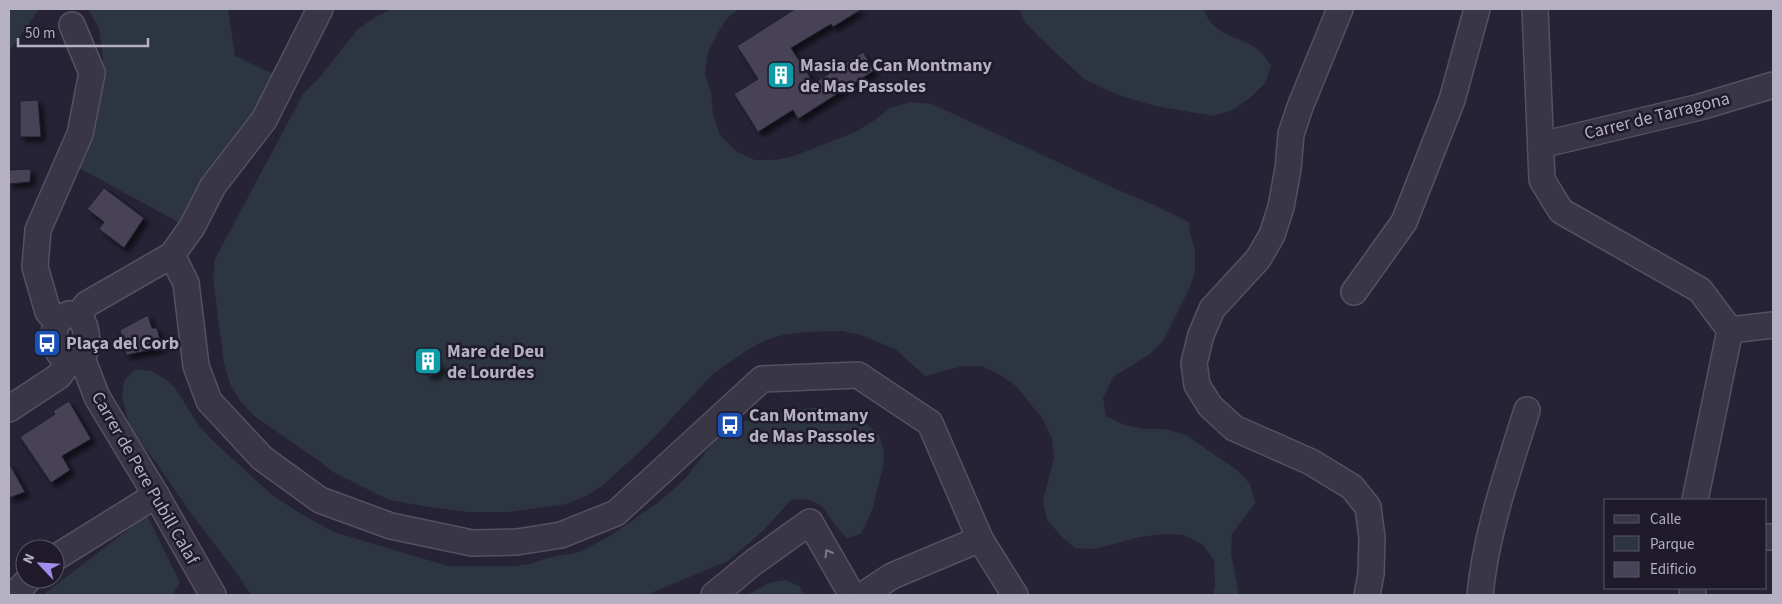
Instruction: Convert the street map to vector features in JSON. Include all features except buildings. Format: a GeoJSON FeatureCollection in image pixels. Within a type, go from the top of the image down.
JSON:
{"type":"FeatureCollection","features":[{"type":"Feature","properties":{"kind":"street"},"geometry":{"type":"LineString","coordinates":[[67,319],[87,304],[172,255],[192,227],[213,186],[264,120],[320,9]]}},
{"type":"Feature","properties":{"kind":"street"},"geometry":{"type":"LineString","coordinates":[[1340,9],[1291,134],[1288,169],[1281,207],[1272,236],[1258,259],[1212,310],[1201,335],[1194,363],[1197,385],[1210,406],[1234,428],[1310,462],[1352,487],[1368,506],[1372,538],[1371,574],[1367,595]]}},
{"type":"Feature","properties":{"kind":"street"},"geometry":{"type":"LineString","coordinates":[[1354,292],[1404,222],[1452,100],[1477,9]]}},
{"type":"Feature","properties":{"kind":"street"},"geometry":{"type":"LineString","coordinates":[[1535,9],[1542,180],[1561,211],[1700,290],[1730,330],[1696,499]]}},
{"type":"Feature","properties":{"kind":"street"},"geometry":{"type":"LineString","coordinates":[[9,409],[59,376],[86,349],[85,326],[82,320],[67,319],[48,312],[35,267],[38,230],[80,134],[92,73],[72,25]]}},
{"type":"Feature","properties":{"kind":"street","name":"Carrer de Tarragona"},"geometry":{"type":"LineString","coordinates":[[1541,145],[1700,107],[1773,85]]}},
{"type":"Feature","properties":{"kind":"street"},"geometry":{"type":"LineString","coordinates":[[172,255],[186,283],[196,366],[209,401],[262,458],[320,500],[391,526],[472,542],[517,542],[561,535],[616,513],[762,379],[858,375],[930,423],[980,539],[1015,595]]}},
{"type":"Feature","properties":{"kind":"street"},"geometry":{"type":"LineString","coordinates":[[1730,330],[1773,325]]}},
{"type":"Feature","properties":{"kind":"street","name":"Carrer de Pere Pubill Calaf"},"geometry":{"type":"LineString","coordinates":[[76,360],[156,495],[208,593]]}},
{"type":"Feature","properties":{"kind":"street"},"geometry":{"type":"LineString","coordinates":[[1480,595],[1493,521],[1527,410]]}},
{"type":"Feature","properties":{"kind":"street"},"geometry":{"type":"LineString","coordinates":[[65,552],[156,495]]}},
{"type":"Feature","properties":{"kind":"street"},"geometry":{"type":"LineString","coordinates":[[714,595],[754,562],[810,522],[852,595]]}},
{"type":"Feature","properties":{"kind":"street"},"geometry":{"type":"LineString","coordinates":[[863,595],[892,576],[980,539]]}},
{"type":"Feature","properties":{"kind":"green space"},"geometry":{"type":"Polygon","coordinates":[[[9,9],[39,9],[9,52],[9,9]]]}},
{"type":"Feature","properties":{"kind":"green space"},"geometry":{"type":"Polygon","coordinates":[[[88,9],[228,9],[235,56],[273,74],[260,102],[236,141],[210,173],[178,222],[79,168],[91,143],[98,115],[103,58],[99,28],[88,9]]]}},
{"type":"Feature","properties":{"kind":"green space"},"geometry":{"type":"Polygon","coordinates":[[[392,9],[739,9],[728,17],[717,34],[708,53],[705,74],[711,92],[713,114],[720,135],[737,152],[755,160],[775,160],[794,156],[855,132],[890,108],[910,102],[932,104],[1189,222],[1195,251],[1195,272],[1189,289],[1163,341],[1150,354],[1113,377],[1103,398],[1106,416],[1125,425],[1144,429],[1165,429],[1186,435],[1237,470],[1250,484],[1255,503],[1232,534],[1231,554],[1239,595],[1213,595],[1215,586],[1214,560],[1202,544],[1183,535],[1163,534],[1140,537],[1095,549],[1075,548],[1047,520],[1043,500],[1054,458],[1052,438],[1042,418],[1016,386],[982,366],[963,366],[925,376],[895,349],[861,335],[842,331],[804,332],[783,335],[766,340],[749,349],[714,373],[646,446],[602,486],[586,496],[567,504],[508,512],[469,512],[429,507],[389,500],[333,472],[254,416],[241,402],[230,384],[224,363],[213,279],[215,259],[303,94],[319,78],[358,29],[375,17],[392,9]]]}},
{"type":"Feature","properties":{"kind":"green space"},"geometry":{"type":"Polygon","coordinates":[[[1019,9],[1204,9],[1212,24],[1218,29],[1256,48],[1271,66],[1265,83],[1250,98],[1232,110],[1214,116],[1155,106],[1118,95],[1084,79],[1025,22],[1019,9]]]}},
{"type":"Feature","properties":{"kind":"green space"},"geometry":{"type":"Polygon","coordinates":[[[135,369],[151,371],[164,378],[175,388],[200,427],[211,439],[271,494],[296,511],[334,532],[448,566],[516,566],[580,552],[610,536],[660,501],[685,479],[714,441],[726,431],[739,423],[775,413],[825,408],[840,411],[869,425],[880,437],[884,452],[883,467],[873,508],[861,534],[847,538],[818,504],[803,499],[791,500],[762,532],[728,561],[646,595],[251,595],[130,428],[122,397],[124,381],[135,369]]]}},
{"type":"Feature","properties":{"kind":"green space"},"geometry":{"type":"Polygon","coordinates":[[[147,515],[180,583],[172,595],[43,595],[51,589],[65,589],[65,578],[147,515]]]}},
{"type":"Feature","properties":{"kind":"green space"},"geometry":{"type":"Polygon","coordinates":[[[785,580],[799,586],[805,595],[747,595],[769,583],[785,580]]]}},
{"type":"Feature","properties":{"kind":"place","name":"Masia de Can Montmany de Mas Passoles"},"geometry":{"type":"Point","coordinates":[781,75]}},
{"type":"Feature","properties":{"kind":"place","name":"Plaça del Corb"},"geometry":{"type":"Point","coordinates":[47,343]}},
{"type":"Feature","properties":{"kind":"place","name":"Mare de Deu de Lourdes"},"geometry":{"type":"Point","coordinates":[428,361]}},
{"type":"Feature","properties":{"kind":"place","name":"Can Montmany de Mas Passoles"},"geometry":{"type":"Point","coordinates":[730,425]}}]}
